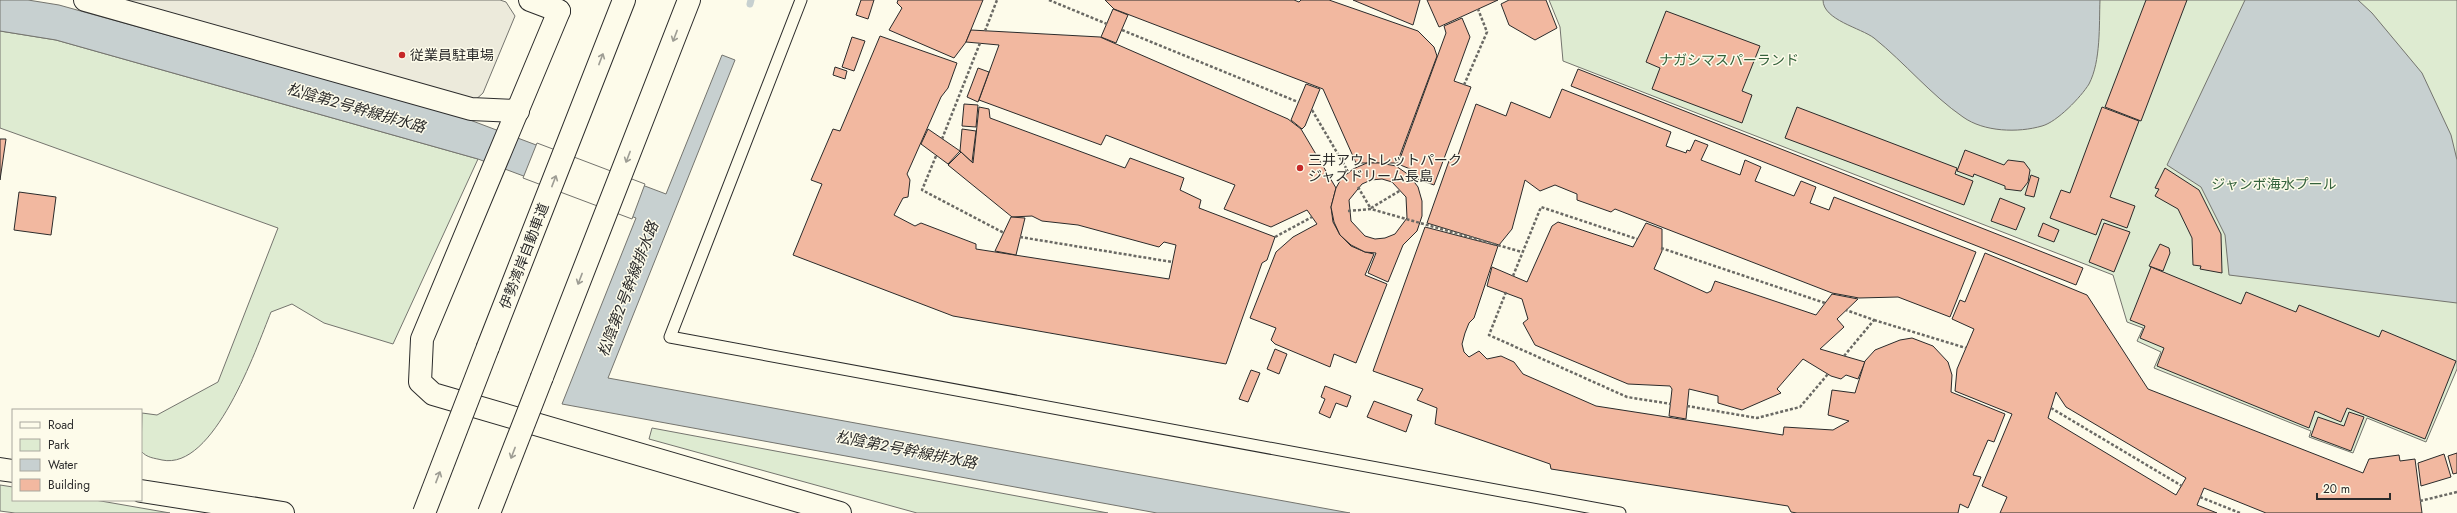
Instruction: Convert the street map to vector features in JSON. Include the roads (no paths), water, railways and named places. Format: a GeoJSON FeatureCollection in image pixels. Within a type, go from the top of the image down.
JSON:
{"type":"FeatureCollection","features":[{"type":"Feature","properties":{"kind":"main road"},"geometry":{"type":"LineString","coordinates":[[85,0],[471,109],[515,118]]}},
{"type":"Feature","properties":{"kind":"main road"},"geometry":{"type":"LineString","coordinates":[[530,0],[557,6],[515,118],[422,339],[420,382],[433,394],[840,513]]}},
{"type":"Feature","properties":{"kind":"main road","name":"伊勢湾岸自動車道"},"geometry":{"type":"LineString","coordinates":[[424,513],[624,0]]}},
{"type":"Feature","properties":{"kind":"main road"},"geometry":{"type":"LineString","coordinates":[[489,513],[689,0]]}},
{"type":"Feature","properties":{"kind":"main road"},"geometry":{"type":"LineString","coordinates":[[0,469],[12,471]]}},
{"type":"Feature","properties":{"kind":"main road"},"geometry":{"type":"LineString","coordinates":[[142,491],[283,513]]}},
{"type":"Feature","properties":{"kind":"lane"},"geometry":{"type":"LineString","coordinates":[[801,0],[670,337],[1620,513]]}},
{"type":"Feature","properties":{"kind":"water","name":"松陰第2号幹線排水路"},"geometry":{"type":"Polygon","coordinates":[[[0,0],[28,0],[59,5],[462,117],[666,194],[722,55],[735,60],[608,378],[1350,513],[1157,513],[562,404],[636,218],[478,159],[56,40],[0,31],[0,0]]]}},
{"type":"Feature","properties":{"kind":"water"},"geometry":{"type":"Polygon","coordinates":[[[1823,0],[2100,0],[2099,43],[2096,65],[2089,84],[2068,108],[2055,120],[2048,124],[2022,130],[2001,130],[1981,126],[1963,117],[1940,99],[1874,38],[1844,23],[1829,13],[1823,0]]]}},
{"type":"Feature","properties":{"kind":"water"},"geometry":{"type":"Polygon","coordinates":[[[2245,0],[2358,0],[2372,13],[2422,73],[2451,135],[2457,160],[2457,303],[2229,275],[2225,235],[2201,187],[2167,165],[2245,0]]]}},
{"type":"Feature","properties":{"kind":"waterway"},"geometry":{"type":"LineString","coordinates":[[750,4],[751,0]]}},
{"type":"Feature","properties":{"kind":"place","name":"従業員駐車場"},"geometry":{"type":"Point","coordinates":[402,55]}},
{"type":"Feature","properties":{"kind":"place","name":"三井アウトレットパーク ジャズドリーム長島"},"geometry":{"type":"Point","coordinates":[1300,168]}},
{"type":"Feature","properties":{"kind":"park label","name":"ナガシマスパーランド"},"geometry":{"type":"Point","coordinates":[1729,60]}},
{"type":"Feature","properties":{"kind":"park label","name":"ジャンボ海水プール"},"geometry":{"type":"Point","coordinates":[2274,184]}}]}
